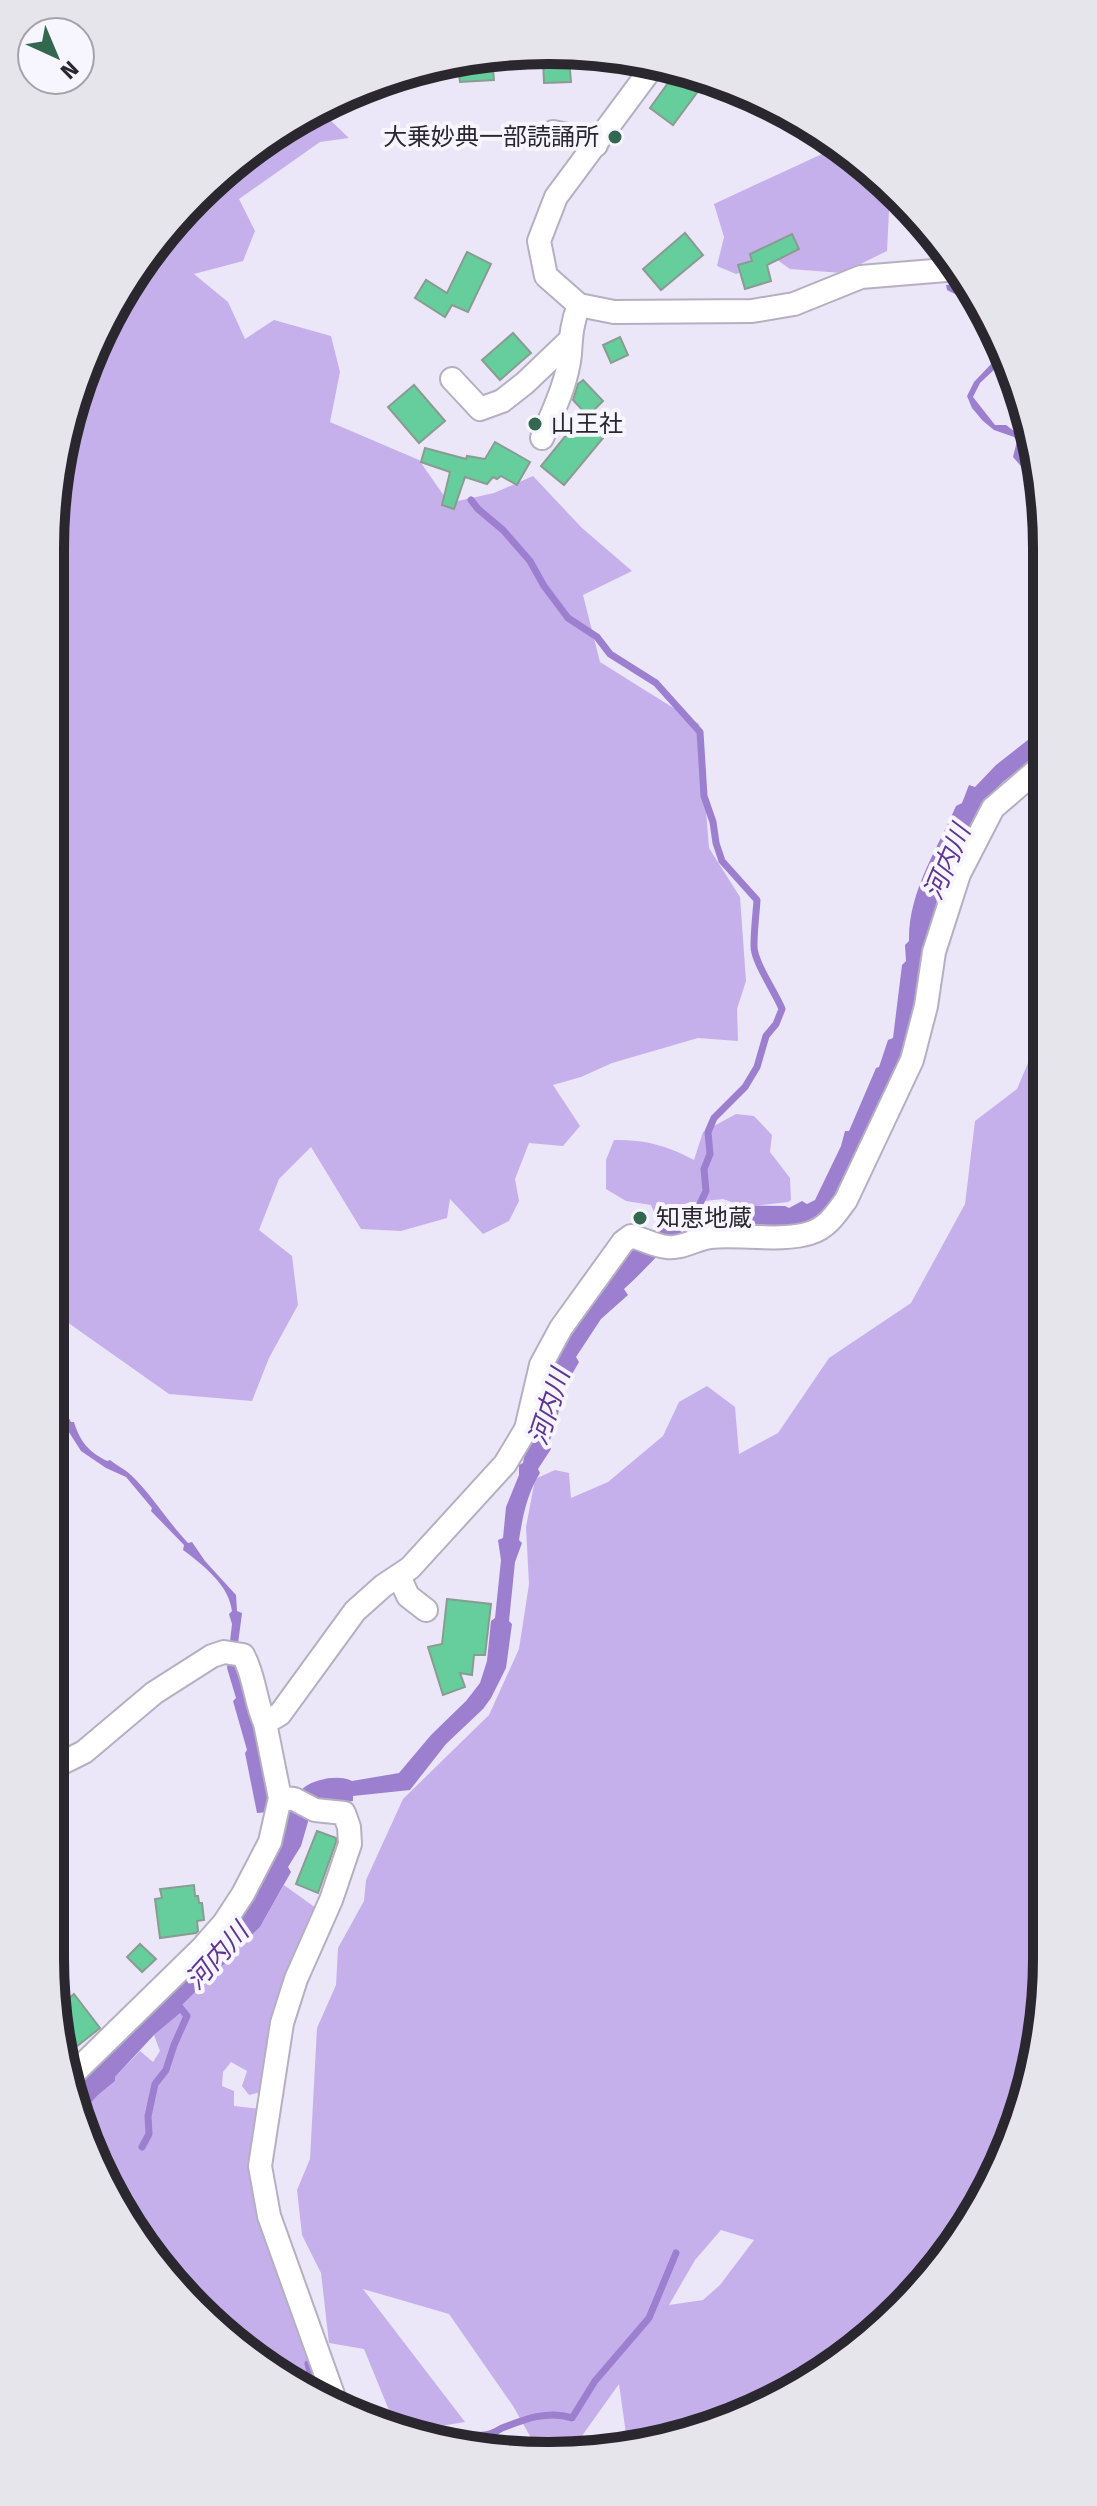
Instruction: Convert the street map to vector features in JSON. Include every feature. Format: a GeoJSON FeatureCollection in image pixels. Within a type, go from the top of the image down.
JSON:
{"type":"FeatureCollection","features":[{"type":"Feature","properties":{"kind":"street"},"geometry":{"type":"LineString","coordinates":[[647,74],[556,197],[539,241],[546,276],[579,305],[614,312],[752,311],[794,304],[861,277],[945,270]]}},
{"type":"Feature","properties":{"kind":"street"},"geometry":{"type":"LineString","coordinates":[[553,132],[585,139],[596,145]]}},
{"type":"Feature","properties":{"kind":"street"},"geometry":{"type":"LineString","coordinates":[[542,438],[560,395],[570,354],[571,324],[579,305]]}},
{"type":"Feature","properties":{"kind":"street"},"geometry":{"type":"LineString","coordinates":[[452,379],[480,409],[502,401],[569,341]]}},
{"type":"Feature","properties":{"kind":"street"},"geometry":{"type":"LineString","coordinates":[[265,1723],[280,1714],[355,1611],[383,1586],[410,1568],[505,1464],[526,1429],[541,1365],[561,1328],[623,1242],[631,1236],[667,1247],[705,1238],[787,1236],[811,1233],[831,1221],[846,1200],[912,1060],[926,1006],[934,952],[959,874],[993,808],[1033,774]]}},
{"type":"Feature","properties":{"kind":"street"},"geometry":{"type":"LineString","coordinates":[[399,1576],[408,1596],[426,1610]]}},
{"type":"Feature","properties":{"kind":"street"},"geometry":{"type":"LineString","coordinates":[[64,1762],[84,1752],[154,1693],[212,1656],[233,1654],[248,1664],[259,1711],[265,1723],[282,1807],[270,1842],[224,1923],[78,2070]]}},
{"type":"Feature","properties":{"kind":"street"},"geometry":{"type":"LineString","coordinates":[[282,1807],[344,1813],[349,1827],[350,1844],[331,1900],[296,1979],[282,2023],[260,2166],[269,2216],[332,2391]]}},
{"type":"Feature","properties":{"kind":"shaded area"},"geometry":{"type":"Polygon","coordinates":[[[328,117],[349,138],[320,142],[239,199],[255,231],[243,261],[194,274],[228,302],[245,339],[274,320],[331,336],[340,372],[330,422],[419,460],[449,503],[494,493],[533,476],[582,528],[632,571],[583,595],[600,662],[699,724],[709,848],[740,897],[746,981],[737,1009],[738,1041],[698,1038],[612,1063],[553,1085],[580,1126],[563,1146],[529,1143],[515,1179],[519,1201],[509,1221],[483,1234],[450,1199],[447,1218],[401,1231],[361,1229],[311,1147],[279,1179],[259,1230],[292,1256],[298,1305],[269,1358],[252,1401],[169,1394],[64,1320],[64,548],[68,485],[81,423],[101,363],[146,279],[184,229],[229,184],[279,146],[328,117]]]}},
{"type":"Feature","properties":{"kind":"shaded area"},"geometry":{"type":"Polygon","coordinates":[[[824,150],[843,164],[889,204],[887,251],[842,273],[790,269],[776,259],[736,274],[717,266],[724,237],[714,204],[822,154],[824,150]]]}},
{"type":"Feature","properties":{"kind":"shaded area"},"geometry":{"type":"Polygon","coordinates":[[[1033,1051],[1032,1989],[1024,2052],[1016,2083],[983,2172],[951,2227],[913,2277],[843,2342],[763,2392],[704,2416],[643,2433],[626,2436],[619,2384],[579,2440],[533,2442],[513,2406],[449,2314],[363,2289],[465,2422],[432,2427],[391,2415],[364,2349],[329,2343],[321,2273],[302,2235],[297,2190],[310,2159],[317,2028],[336,1985],[338,1948],[364,1901],[366,1880],[403,1799],[489,1715],[519,1649],[529,1584],[526,1527],[535,1479],[555,1470],[569,1473],[571,1498],[608,1482],[663,1436],[679,1402],[707,1386],[735,1407],[739,1454],[778,1433],[829,1358],[911,1303],[965,1204],[975,1121],[1017,1089],[1033,1051]],[[721,2230],[695,2260],[669,2305],[703,2300],[720,2285],[754,2240],[721,2230]]]}},
{"type":"Feature","properties":{"kind":"shaded area"},"geometry":{"type":"Polygon","coordinates":[[[736,1114],[754,1116],[772,1135],[770,1152],[790,1178],[791,1200],[788,1202],[745,1207],[723,1199],[687,1203],[655,1215],[651,1205],[626,1201],[606,1189],[606,1160],[614,1140],[656,1144],[694,1160],[703,1132],[736,1114]]]}},
{"type":"Feature","properties":{"kind":"shaded area"},"geometry":{"type":"Polygon","coordinates":[[[284,1885],[320,1911],[266,2091],[249,2095],[242,2086],[247,2071],[231,2062],[223,2072],[222,2086],[234,2091],[234,2106],[261,2109],[254,2153],[319,2373],[319,2384],[254,2342],[184,2277],[129,2200],[101,2143],[88,2106],[115,2081],[115,2077],[140,2051],[153,2062],[160,2051],[154,2035],[184,2010],[182,2005],[200,1971],[217,1970],[239,1953],[238,1950],[260,1927],[284,1885]]]}},
{"type":"Feature","properties":{"kind":"water"},"geometry":{"type":"Polygon","coordinates":[[[954,284],[963,298],[947,290],[946,285],[954,284]]]}},
{"type":"Feature","properties":{"kind":"water"},"geometry":{"type":"Polygon","coordinates":[[[981,330],[997,367],[980,383],[973,397],[995,425],[1006,425],[1019,435],[1022,446],[1020,455],[1025,461],[1027,473],[1013,457],[1017,441],[1014,437],[994,430],[983,421],[967,396],[974,382],[992,363],[980,339],[981,330]]]}},
{"type":"Feature","properties":{"kind":"water","name":"河内川"},"geometry":{"type":"Polygon","coordinates":[[[1033,736],[1033,759],[987,798],[960,849],[933,916],[907,1043],[835,1203],[819,1216],[802,1223],[729,1222],[693,1229],[672,1238],[624,1289],[628,1295],[601,1319],[576,1357],[579,1362],[563,1390],[555,1429],[548,1444],[551,1449],[538,1469],[540,1473],[524,1513],[519,1540],[522,1543],[515,1562],[506,1668],[491,1698],[446,1744],[410,1790],[353,1796],[353,1801],[318,1805],[310,1815],[301,1846],[288,1867],[291,1872],[260,1927],[238,1949],[239,1953],[182,2005],[184,2010],[154,2035],[115,2077],[115,2081],[88,2106],[81,2082],[163,1997],[284,1819],[298,1793],[312,1783],[326,1779],[352,1781],[399,1773],[480,1683],[487,1661],[491,1621],[495,1618],[501,1560],[498,1540],[503,1538],[506,1507],[519,1475],[519,1465],[523,1463],[527,1443],[533,1439],[541,1391],[559,1346],[632,1248],[682,1209],[686,1212],[700,1205],[789,1208],[802,1201],[807,1204],[815,1200],[845,1131],[849,1131],[879,1067],[888,1040],[893,1038],[902,965],[906,961],[905,945],[909,941],[918,888],[969,785],[975,787],[996,765],[1033,736]]]}},
{"type":"Feature","properties":{"kind":"water"},"geometry":{"type":"Polygon","coordinates":[[[64,1410],[86,1446],[131,1475],[180,1535],[188,1543],[192,1542],[236,1595],[237,1611],[242,1613],[235,1667],[245,1678],[270,1795],[269,1812],[257,1813],[245,1753],[247,1750],[233,1701],[236,1698],[227,1668],[232,1624],[229,1614],[232,1611],[226,1593],[207,1569],[183,1550],[184,1545],[151,1511],[152,1508],[126,1477],[81,1451],[65,1426],[64,1410]]]}},
{"type":"Feature","properties":{"kind":"building"},"geometry":{"type":"Polygon","coordinates":[[[543,64],[570,65],[571,82],[544,83],[543,64]]]}},
{"type":"Feature","properties":{"kind":"building"},"geometry":{"type":"Polygon","coordinates":[[[493,67],[494,80],[460,82],[459,72],[493,67]]]}},
{"type":"Feature","properties":{"kind":"building"},"geometry":{"type":"Polygon","coordinates":[[[670,80],[699,90],[673,125],[650,108],[670,80]]]}},
{"type":"Feature","properties":{"kind":"building"},"geometry":{"type":"Polygon","coordinates":[[[685,233],[703,255],[661,290],[643,269],[685,233]]]}},
{"type":"Feature","properties":{"kind":"building"},"geometry":{"type":"Polygon","coordinates":[[[792,234],[799,249],[767,265],[771,281],[745,289],[738,265],[752,261],[750,254],[792,234]]]}},
{"type":"Feature","properties":{"kind":"building"},"geometry":{"type":"Polygon","coordinates":[[[467,252],[491,264],[468,312],[452,305],[445,317],[415,298],[426,280],[447,293],[467,252]]]}},
{"type":"Feature","properties":{"kind":"building"},"geometry":{"type":"Polygon","coordinates":[[[513,333],[531,353],[500,380],[482,360],[513,333]]]}},
{"type":"Feature","properties":{"kind":"building"},"geometry":{"type":"Polygon","coordinates":[[[620,337],[628,355],[611,363],[603,345],[620,337]]]}},
{"type":"Feature","properties":{"kind":"building"},"geometry":{"type":"Polygon","coordinates":[[[583,380],[603,401],[588,416],[573,400],[578,384],[583,380]]]}},
{"type":"Feature","properties":{"kind":"building"},"geometry":{"type":"Polygon","coordinates":[[[414,385],[445,421],[419,443],[388,407],[414,385]]]}},
{"type":"Feature","properties":{"kind":"building"},"geometry":{"type":"Polygon","coordinates":[[[580,418],[603,438],[564,485],[541,466],[580,418]]]}},
{"type":"Feature","properties":{"kind":"building"},"geometry":{"type":"Polygon","coordinates":[[[495,442],[530,462],[517,485],[501,476],[497,479],[493,477],[487,484],[465,477],[454,509],[442,505],[450,472],[421,462],[425,448],[466,459],[467,456],[485,459],[495,442]]]}},
{"type":"Feature","properties":{"kind":"building"},"geometry":{"type":"Polygon","coordinates":[[[447,1599],[491,1604],[485,1655],[474,1655],[472,1675],[460,1673],[465,1687],[443,1695],[428,1647],[442,1644],[447,1599]]]}},
{"type":"Feature","properties":{"kind":"building"},"geometry":{"type":"Polygon","coordinates":[[[317,1831],[336,1838],[318,1893],[296,1884],[317,1831]]]}},
{"type":"Feature","properties":{"kind":"building"},"geometry":{"type":"Polygon","coordinates":[[[194,1885],[195,1896],[202,1903],[204,1920],[197,1921],[198,1931],[160,1938],[155,1899],[162,1898],[160,1889],[194,1885]]]}},
{"type":"Feature","properties":{"kind":"building"},"geometry":{"type":"Polygon","coordinates":[[[140,1944],[156,1959],[142,1972],[127,1957],[140,1944]]]}},
{"type":"Feature","properties":{"kind":"building"},"geometry":{"type":"Polygon","coordinates":[[[74,1994],[100,2028],[73,2050],[68,2021],[66,2000],[74,1994]]]}},
{"type":"Feature","properties":{"kind":"waterway"},"geometry":{"type":"LineString","coordinates":[[471,500],[530,561],[568,618],[597,637],[610,654],[656,683],[700,732],[704,796],[722,861],[757,900],[755,952],[782,1009],[776,1024],[766,1036],[757,1067],[745,1087],[714,1118],[708,1132],[710,1154],[704,1169],[706,1191],[696,1212]]}},
{"type":"Feature","properties":{"kind":"waterway"},"geometry":{"type":"LineString","coordinates":[[142,2147],[149,2134],[148,2116],[155,2084],[166,2070],[187,2016],[179,2006]]}},
{"type":"Feature","properties":{"kind":"waterway"},"geometry":{"type":"LineString","coordinates":[[466,2435],[489,2434],[537,2417],[554,2415],[572,2418],[595,2381],[649,2318],[676,2253]]}},
{"type":"Feature","properties":{"kind":"waterway"},"geometry":{"type":"LineString","coordinates":[[308,2364],[311,2380]]}},
{"type":"Feature","properties":{"kind":"place","name":"大乗妙典一部読誦所"},"geometry":{"type":"Point","coordinates":[615,137]}},
{"type":"Feature","properties":{"kind":"place","name":"山王社"},"geometry":{"type":"Point","coordinates":[535,424]}},
{"type":"Feature","properties":{"kind":"place","name":"知恵地蔵"},"geometry":{"type":"Point","coordinates":[640,1218]}}]}
